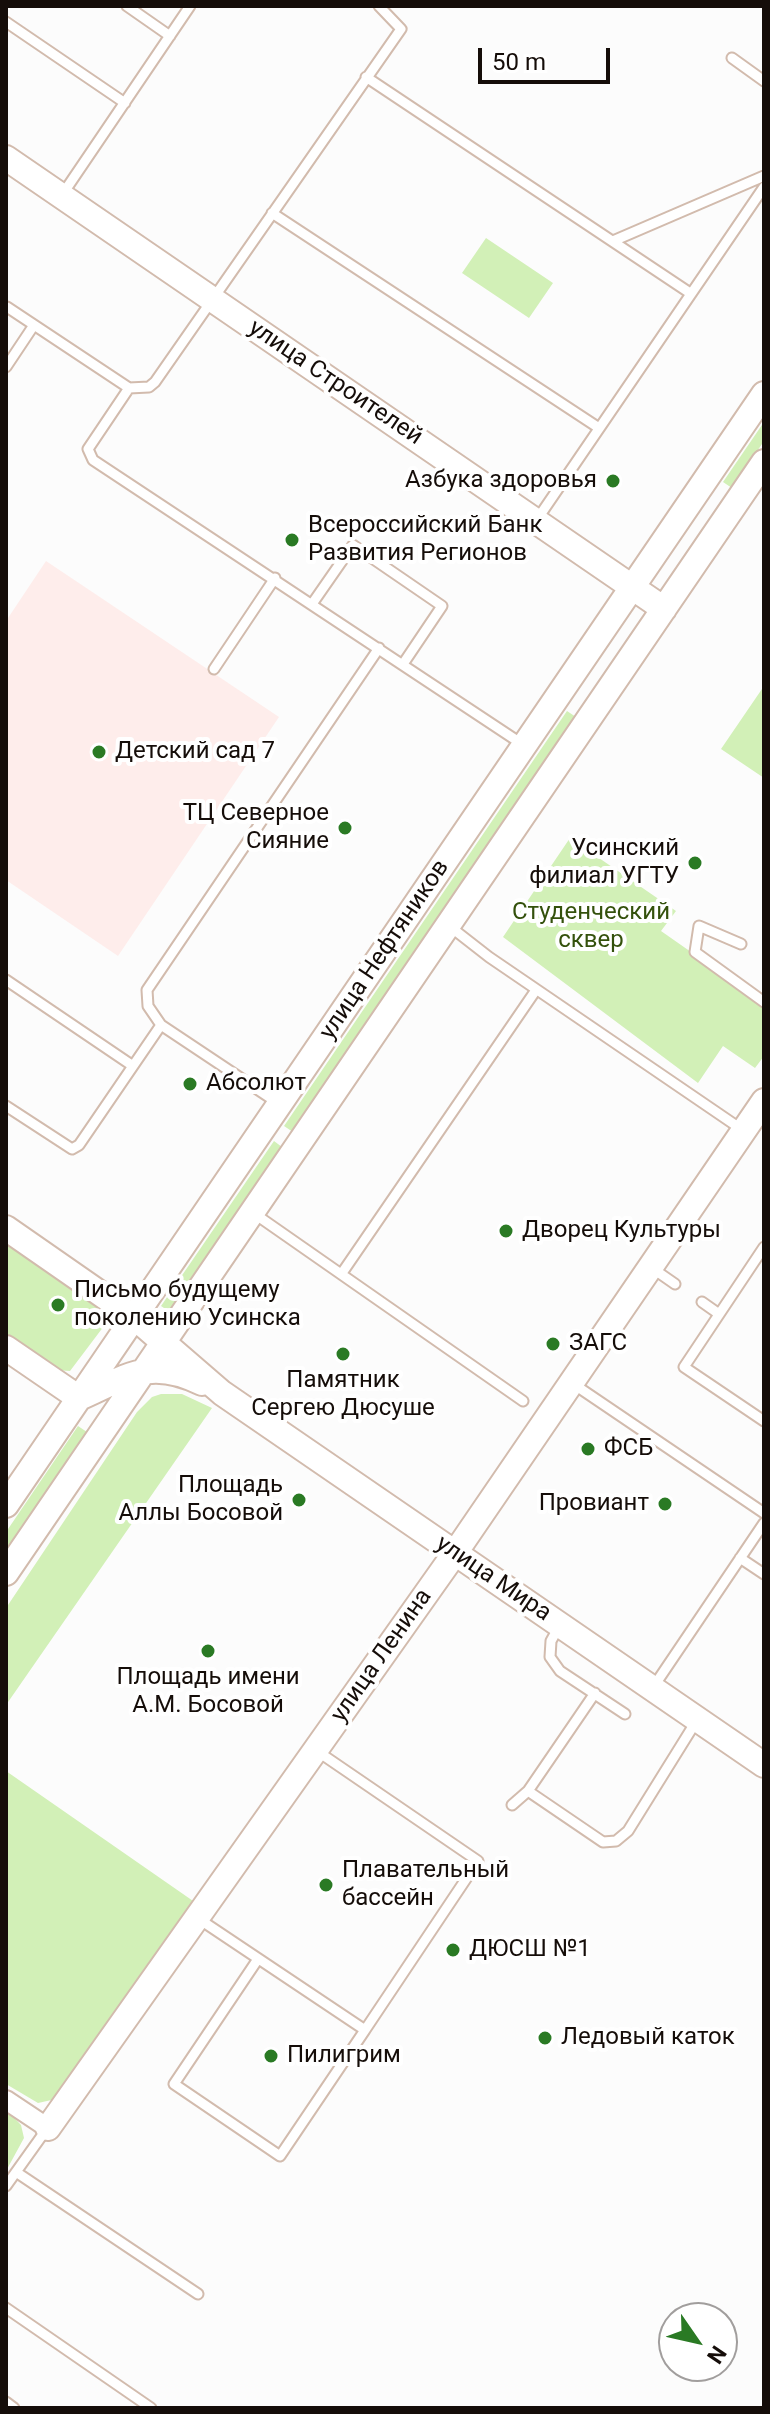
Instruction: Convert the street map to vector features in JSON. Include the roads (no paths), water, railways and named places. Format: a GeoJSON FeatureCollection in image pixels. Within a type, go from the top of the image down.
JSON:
{"type":"FeatureCollection","features":[{"type":"Feature","properties":{"kind":"main road","name":"улица Строителей"},"geometry":{"type":"LineString","coordinates":[[6,158],[664,609]]}},
{"type":"Feature","properties":{"kind":"main road","name":"улица Нефтяников"},"geometry":{"type":"LineString","coordinates":[[6,1505],[764,394]]}},
{"type":"Feature","properties":{"kind":"main road","name":"улица Нефтяников"},"geometry":{"type":"LineString","coordinates":[[6,1573],[764,462]]}},
{"type":"Feature","properties":{"kind":"main road","name":"улица Ленина"},"geometry":{"type":"LineString","coordinates":[[48,2128],[455,1553],[764,1101]]}},
{"type":"Feature","properties":{"kind":"main road"},"geometry":{"type":"LineString","coordinates":[[273,1114],[298,1145]]}},
{"type":"Feature","properties":{"kind":"main road","name":"улица Мира"},"geometry":{"type":"LineString","coordinates":[[6,1228],[134,1317],[222,1393],[764,1765]]}},
{"type":"Feature","properties":{"kind":"main road"},"geometry":{"type":"LineString","coordinates":[[6,1348],[79,1398],[145,1369]]}},
{"type":"Feature","properties":{"kind":"main road","name":"улица Мира"},"geometry":{"type":"LineString","coordinates":[[145,1369],[183,1375],[222,1393]]}},
{"type":"Feature","properties":{"kind":"street"},"geometry":{"type":"LineString","coordinates":[[6,2100],[48,2128]]}},
{"type":"Feature","properties":{"kind":"lane"},"geometry":{"type":"LineString","coordinates":[[127,6],[170,36]]}},
{"type":"Feature","properties":{"kind":"lane"},"geometry":{"type":"LineString","coordinates":[[62,196],[190,6]]}},
{"type":"Feature","properties":{"kind":"lane"},"geometry":{"type":"LineString","coordinates":[[7,307],[129,388],[149,387],[214,300],[401,29],[379,6]]}},
{"type":"Feature","properties":{"kind":"lane"},"geometry":{"type":"LineString","coordinates":[[6,22],[125,103]]}},
{"type":"Feature","properties":{"kind":"lane"},"geometry":{"type":"LineString","coordinates":[[732,58],[764,81]]}},
{"type":"Feature","properties":{"kind":"lane"},"geometry":{"type":"LineString","coordinates":[[366,77],[690,293]]}},
{"type":"Feature","properties":{"kind":"lane"},"geometry":{"type":"LineString","coordinates":[[613,241],[764,176]]}},
{"type":"Feature","properties":{"kind":"lane"},"geometry":{"type":"LineString","coordinates":[[536,521],[764,187]]}},
{"type":"Feature","properties":{"kind":"lane"},"geometry":{"type":"LineString","coordinates":[[272,213],[599,428]]}},
{"type":"Feature","properties":{"kind":"lane"},"geometry":{"type":"LineString","coordinates":[[6,367],[34,325]]}},
{"type":"Feature","properties":{"kind":"lane"},"geometry":{"type":"LineString","coordinates":[[129,388],[88,449],[93,460],[524,746]]}},
{"type":"Feature","properties":{"kind":"lane"},"geometry":{"type":"LineString","coordinates":[[312,604],[353,545],[442,606],[403,664]]}},
{"type":"Feature","properties":{"kind":"lane"},"geometry":{"type":"LineString","coordinates":[[214,669],[275,578]]}},
{"type":"Feature","properties":{"kind":"lane"},"geometry":{"type":"LineString","coordinates":[[273,1114],[161,1025],[148,1006],[147,990],[379,648]]}},
{"type":"Feature","properties":{"kind":"lane"},"geometry":{"type":"LineString","coordinates":[[448,925],[536,990],[744,1131]]}},
{"type":"Feature","properties":{"kind":"lane"},"geometry":{"type":"LineString","coordinates":[[741,944],[699,926],[695,952],[764,1002]]}},
{"type":"Feature","properties":{"kind":"lane"},"geometry":{"type":"LineString","coordinates":[[6,980],[133,1066]]}},
{"type":"Feature","properties":{"kind":"lane"},"geometry":{"type":"LineString","coordinates":[[342,1273],[536,990]]}},
{"type":"Feature","properties":{"kind":"lane"},"geometry":{"type":"LineString","coordinates":[[6,1106],[72,1149],[79,1145],[161,1025]]}},
{"type":"Feature","properties":{"kind":"lane"},"geometry":{"type":"LineString","coordinates":[[252,1212],[523,1401]]}},
{"type":"Feature","properties":{"kind":"lane"},"geometry":{"type":"LineString","coordinates":[[764,1247],[684,1367],[764,1421]]}},
{"type":"Feature","properties":{"kind":"lane"},"geometry":{"type":"LineString","coordinates":[[650,1267],[675,1284]]}},
{"type":"Feature","properties":{"kind":"lane"},"geometry":{"type":"LineString","coordinates":[[702,1302],[719,1314]]}},
{"type":"Feature","properties":{"kind":"lane"},"geometry":{"type":"LineString","coordinates":[[571,1382],[764,1513]]}},
{"type":"Feature","properties":{"kind":"lane"},"geometry":{"type":"LineString","coordinates":[[652,1689],[764,1523]]}},
{"type":"Feature","properties":{"kind":"lane"},"geometry":{"type":"LineString","coordinates":[[740,1558],[764,1574]]}},
{"type":"Feature","properties":{"kind":"lane"},"geometry":{"type":"LineString","coordinates":[[560,1625],[551,1641],[550,1657],[560,1671],[625,1714]]}},
{"type":"Feature","properties":{"kind":"lane"},"geometry":{"type":"LineString","coordinates":[[512,1805],[528,1791],[595,1693]]}},
{"type":"Feature","properties":{"kind":"lane"},"geometry":{"type":"LineString","coordinates":[[528,1791],[603,1842],[616,1841],[628,1831],[697,1720]]}},
{"type":"Feature","properties":{"kind":"lane"},"geometry":{"type":"LineString","coordinates":[[258,1959],[174,2084],[280,2156],[478,1861],[316,1750]]}},
{"type":"Feature","properties":{"kind":"lane"},"geometry":{"type":"LineString","coordinates":[[196,1917],[365,2030]]}},
{"type":"Feature","properties":{"kind":"lane"},"geometry":{"type":"LineString","coordinates":[[6,2186],[48,2128]]}},
{"type":"Feature","properties":{"kind":"lane"},"geometry":{"type":"LineString","coordinates":[[16,2172],[198,2294]]}},
{"type":"Feature","properties":{"kind":"lane"},"geometry":{"type":"LineString","coordinates":[[6,2308],[151,2408]]}},
{"type":"Feature","properties":{"kind":"lane"},"geometry":{"type":"LineString","coordinates":[[6,2402],[14,2408]]}},
{"type":"Feature","properties":{"kind":"place","name":"Азбука здоровья"},"geometry":{"type":"Point","coordinates":[613,481]}},
{"type":"Feature","properties":{"kind":"place","name":"Всероссийский Банк Развития Регионов"},"geometry":{"type":"Point","coordinates":[292,540]}},
{"type":"Feature","properties":{"kind":"place","name":"Детский сад 7"},"geometry":{"type":"Point","coordinates":[99,752]}},
{"type":"Feature","properties":{"kind":"place","name":"ТЦ Северное Сияние"},"geometry":{"type":"Point","coordinates":[345,828]}},
{"type":"Feature","properties":{"kind":"place","name":"Усинский филиал УГТУ"},"geometry":{"type":"Point","coordinates":[695,863]}},
{"type":"Feature","properties":{"kind":"place","name":"Абсолют"},"geometry":{"type":"Point","coordinates":[190,1084]}},
{"type":"Feature","properties":{"kind":"place","name":"Дворец Культуры"},"geometry":{"type":"Point","coordinates":[506,1231]}},
{"type":"Feature","properties":{"kind":"place","name":"Письмо будущему поколению Усинска"},"geometry":{"type":"Point","coordinates":[58,1305]}},
{"type":"Feature","properties":{"kind":"place","name":"ЗАГС"},"geometry":{"type":"Point","coordinates":[553,1344]}},
{"type":"Feature","properties":{"kind":"place","name":"Памятник Сергею Дюсуше"},"geometry":{"type":"Point","coordinates":[343,1354]}},
{"type":"Feature","properties":{"kind":"place","name":"ФСБ"},"geometry":{"type":"Point","coordinates":[588,1449]}},
{"type":"Feature","properties":{"kind":"place","name":"Площадь Аллы Босовой"},"geometry":{"type":"Point","coordinates":[299,1500]}},
{"type":"Feature","properties":{"kind":"place","name":"Провиант"},"geometry":{"type":"Point","coordinates":[665,1504]}},
{"type":"Feature","properties":{"kind":"place","name":"Площадь имени А.М. Босовой"},"geometry":{"type":"Point","coordinates":[208,1651]}},
{"type":"Feature","properties":{"kind":"place","name":"Плавательный бассейн"},"geometry":{"type":"Point","coordinates":[326,1885]}},
{"type":"Feature","properties":{"kind":"place","name":"ДЮСШ №1"},"geometry":{"type":"Point","coordinates":[453,1950]}},
{"type":"Feature","properties":{"kind":"place","name":"Ледовый каток"},"geometry":{"type":"Point","coordinates":[545,2038]}},
{"type":"Feature","properties":{"kind":"place","name":"Пилигрим"},"geometry":{"type":"Point","coordinates":[271,2056]}},
{"type":"Feature","properties":{"kind":"park label","name":"Студенческий сквер"},"geometry":{"type":"Point","coordinates":[591,927]}}]}
